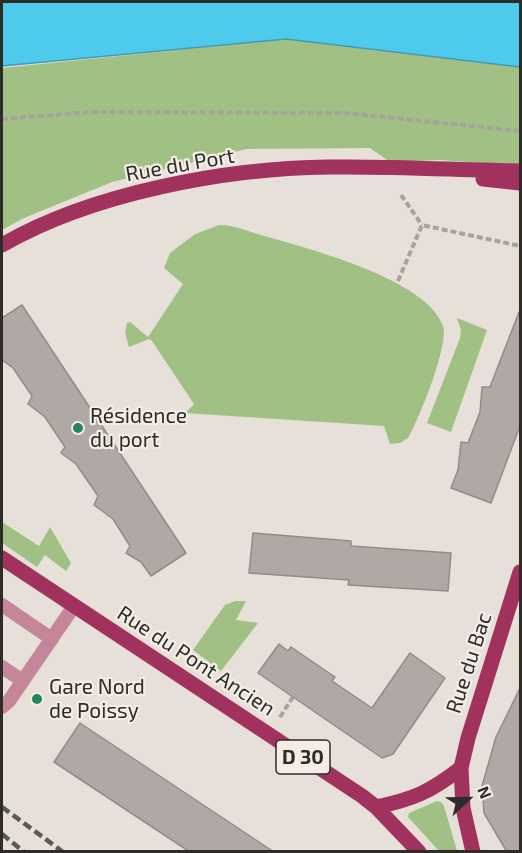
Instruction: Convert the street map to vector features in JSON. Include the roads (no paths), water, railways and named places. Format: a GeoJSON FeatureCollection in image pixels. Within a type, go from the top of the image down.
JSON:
{"type":"FeatureCollection","features":[{"type":"Feature","properties":{"kind":"main road","name":"Rue du Port"},"geometry":{"type":"LineString","coordinates":[[2,245],[69,214],[128,195],[188,182],[276,170],[330,166],[520,171]]}},
{"type":"Feature","properties":{"kind":"main road","name":"Rue du Port"},"geometry":{"type":"LineString","coordinates":[[375,168],[520,183]]}},
{"type":"Feature","properties":{"kind":"main road","name":"Rue du Pont Ancien"},"geometry":{"type":"LineString","coordinates":[[2,558],[362,796],[376,807],[418,852]]}},
{"type":"Feature","properties":{"kind":"main road","name":"Rue du Bac"},"geometry":{"type":"LineString","coordinates":[[461,768],[468,738],[520,572]]}},
{"type":"Feature","properties":{"kind":"main road"},"geometry":{"type":"LineString","coordinates":[[376,807],[422,794],[461,768]]}},
{"type":"Feature","properties":{"kind":"main road"},"geometry":{"type":"LineString","coordinates":[[461,768],[460,788],[473,852]]}},
{"type":"Feature","properties":{"kind":"lane"},"geometry":{"type":"LineString","coordinates":[[2,605],[52,639]]}},
{"type":"Feature","properties":{"kind":"lane"},"geometry":{"type":"LineString","coordinates":[[2,707],[9,701],[74,606]]}},
{"type":"Feature","properties":{"kind":"lane"},"geometry":{"type":"LineString","coordinates":[[2,667],[23,681]]}},
{"type":"Feature","properties":{"kind":"water"},"geometry":{"type":"Polygon","coordinates":[[[2,2],[520,2],[520,67],[286,39],[2,66],[2,2]]]}},
{"type":"Feature","properties":{"kind":"railway"},"geometry":{"type":"LineString","coordinates":[[2,807],[63,852]]}},
{"type":"Feature","properties":{"kind":"railway"},"geometry":{"type":"LineString","coordinates":[[2,834],[24,852]]}},
{"type":"Feature","properties":{"kind":"place","name":"Résidence du port"},"geometry":{"type":"Point","coordinates":[78,428]}},
{"type":"Feature","properties":{"kind":"place","name":"Gare Nord de Poissy"},"geometry":{"type":"Point","coordinates":[37,699]}}]}
